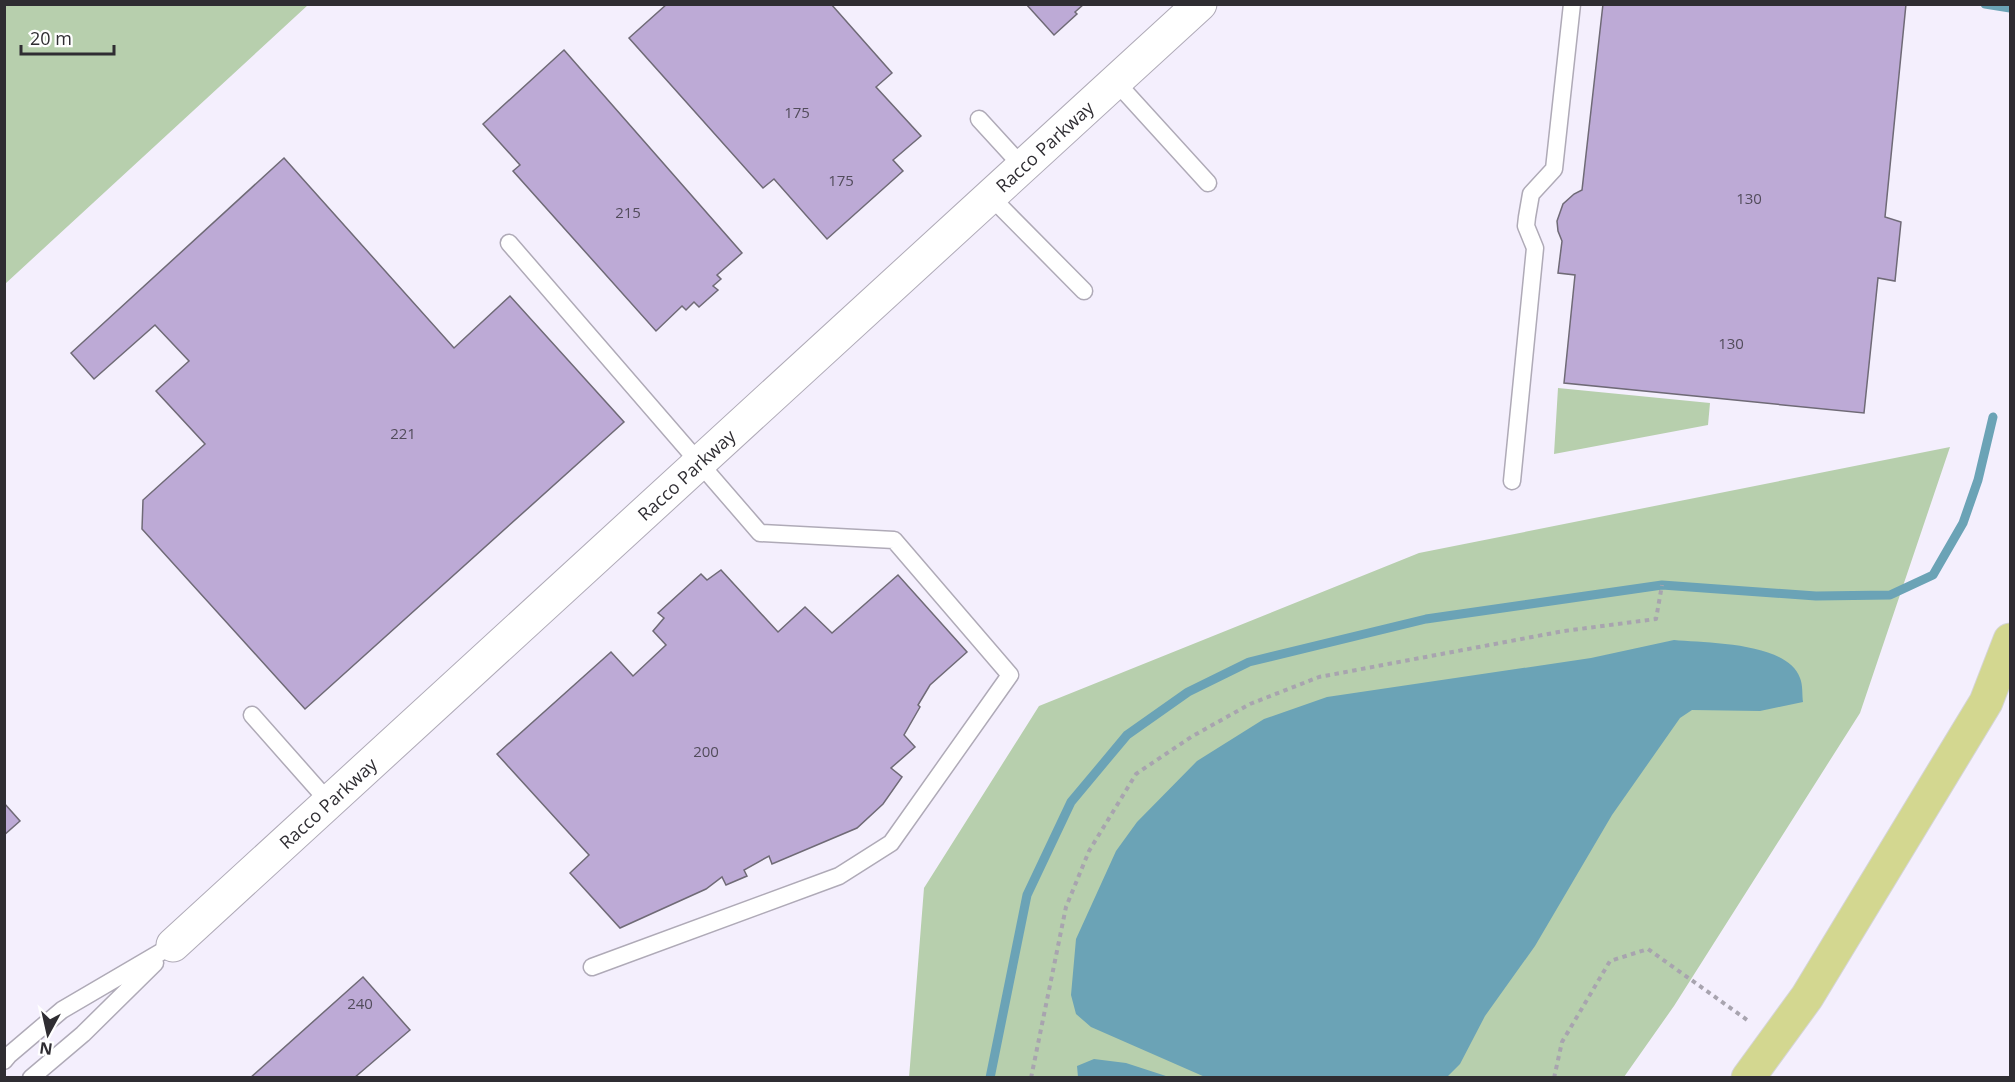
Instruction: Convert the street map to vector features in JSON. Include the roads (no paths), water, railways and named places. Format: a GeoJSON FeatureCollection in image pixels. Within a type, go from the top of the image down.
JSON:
{"type":"FeatureCollection","features":[{"type":"Feature","properties":{"kind":"highway"},"geometry":{"type":"LineString","coordinates":[[1748,1077],[1807,997],[1986,702],[2010,640]]}},
{"type":"Feature","properties":{"kind":"street","name":"Racco Parkway"},"geometry":{"type":"LineString","coordinates":[[173,945],[1200,4]]}},
{"type":"Feature","properties":{"kind":"lane"},"geometry":{"type":"LineString","coordinates":[[1512,481],[1535,248],[1526,226],[1531,194],[1554,169],[1572,4]]}},
{"type":"Feature","properties":{"kind":"lane"},"geometry":{"type":"LineString","coordinates":[[1116,82],[1208,183]]}},
{"type":"Feature","properties":{"kind":"lane"},"geometry":{"type":"LineString","coordinates":[[979,119],[1023,167]]}},
{"type":"Feature","properties":{"kind":"lane"},"geometry":{"type":"LineString","coordinates":[[991,196],[1084,291]]}},
{"type":"Feature","properties":{"kind":"lane"},"geometry":{"type":"LineString","coordinates":[[509,243],[760,533],[894,540],[1010,675],[891,843],[839,876],[592,967]]}},
{"type":"Feature","properties":{"kind":"lane"},"geometry":{"type":"LineString","coordinates":[[252,715],[329,802]]}},
{"type":"Feature","properties":{"kind":"lane"},"geometry":{"type":"LineString","coordinates":[[4,1061],[62,1010],[173,945]]}},
{"type":"Feature","properties":{"kind":"lane"},"geometry":{"type":"LineString","coordinates":[[31,1077],[83,1034],[173,945]]}},
{"type":"Feature","properties":{"kind":"water"},"geometry":{"type":"Polygon","coordinates":[[[1674,640],[1744,647],[1779,657],[1792,666],[1800,678],[1803,702],[1760,711],[1692,710],[1680,718],[1612,815],[1535,946],[1485,1016],[1460,1064],[1447,1077],[1205,1077],[1091,1027],[1076,1014],[1071,995],[1076,939],[1116,851],[1137,822],[1197,761],[1264,719],[1327,697],[1591,658],[1674,640]]]}},
{"type":"Feature","properties":{"kind":"water"},"geometry":{"type":"Polygon","coordinates":[[[1094,1059],[1126,1063],[1169,1077],[1078,1077],[1077,1066],[1094,1059]]]}},
{"type":"Feature","properties":{"kind":"waterway"},"geometry":{"type":"LineString","coordinates":[[1985,4],[2010,8]]}},
{"type":"Feature","properties":{"kind":"waterway"},"geometry":{"type":"LineString","coordinates":[[990,1078],[1027,895],[1071,802],[1127,735],[1188,692],[1249,662],[1426,619],[1662,585],[1816,596],[1890,595],[1933,575],[1963,523],[1978,480],[1993,417]]}}]}
